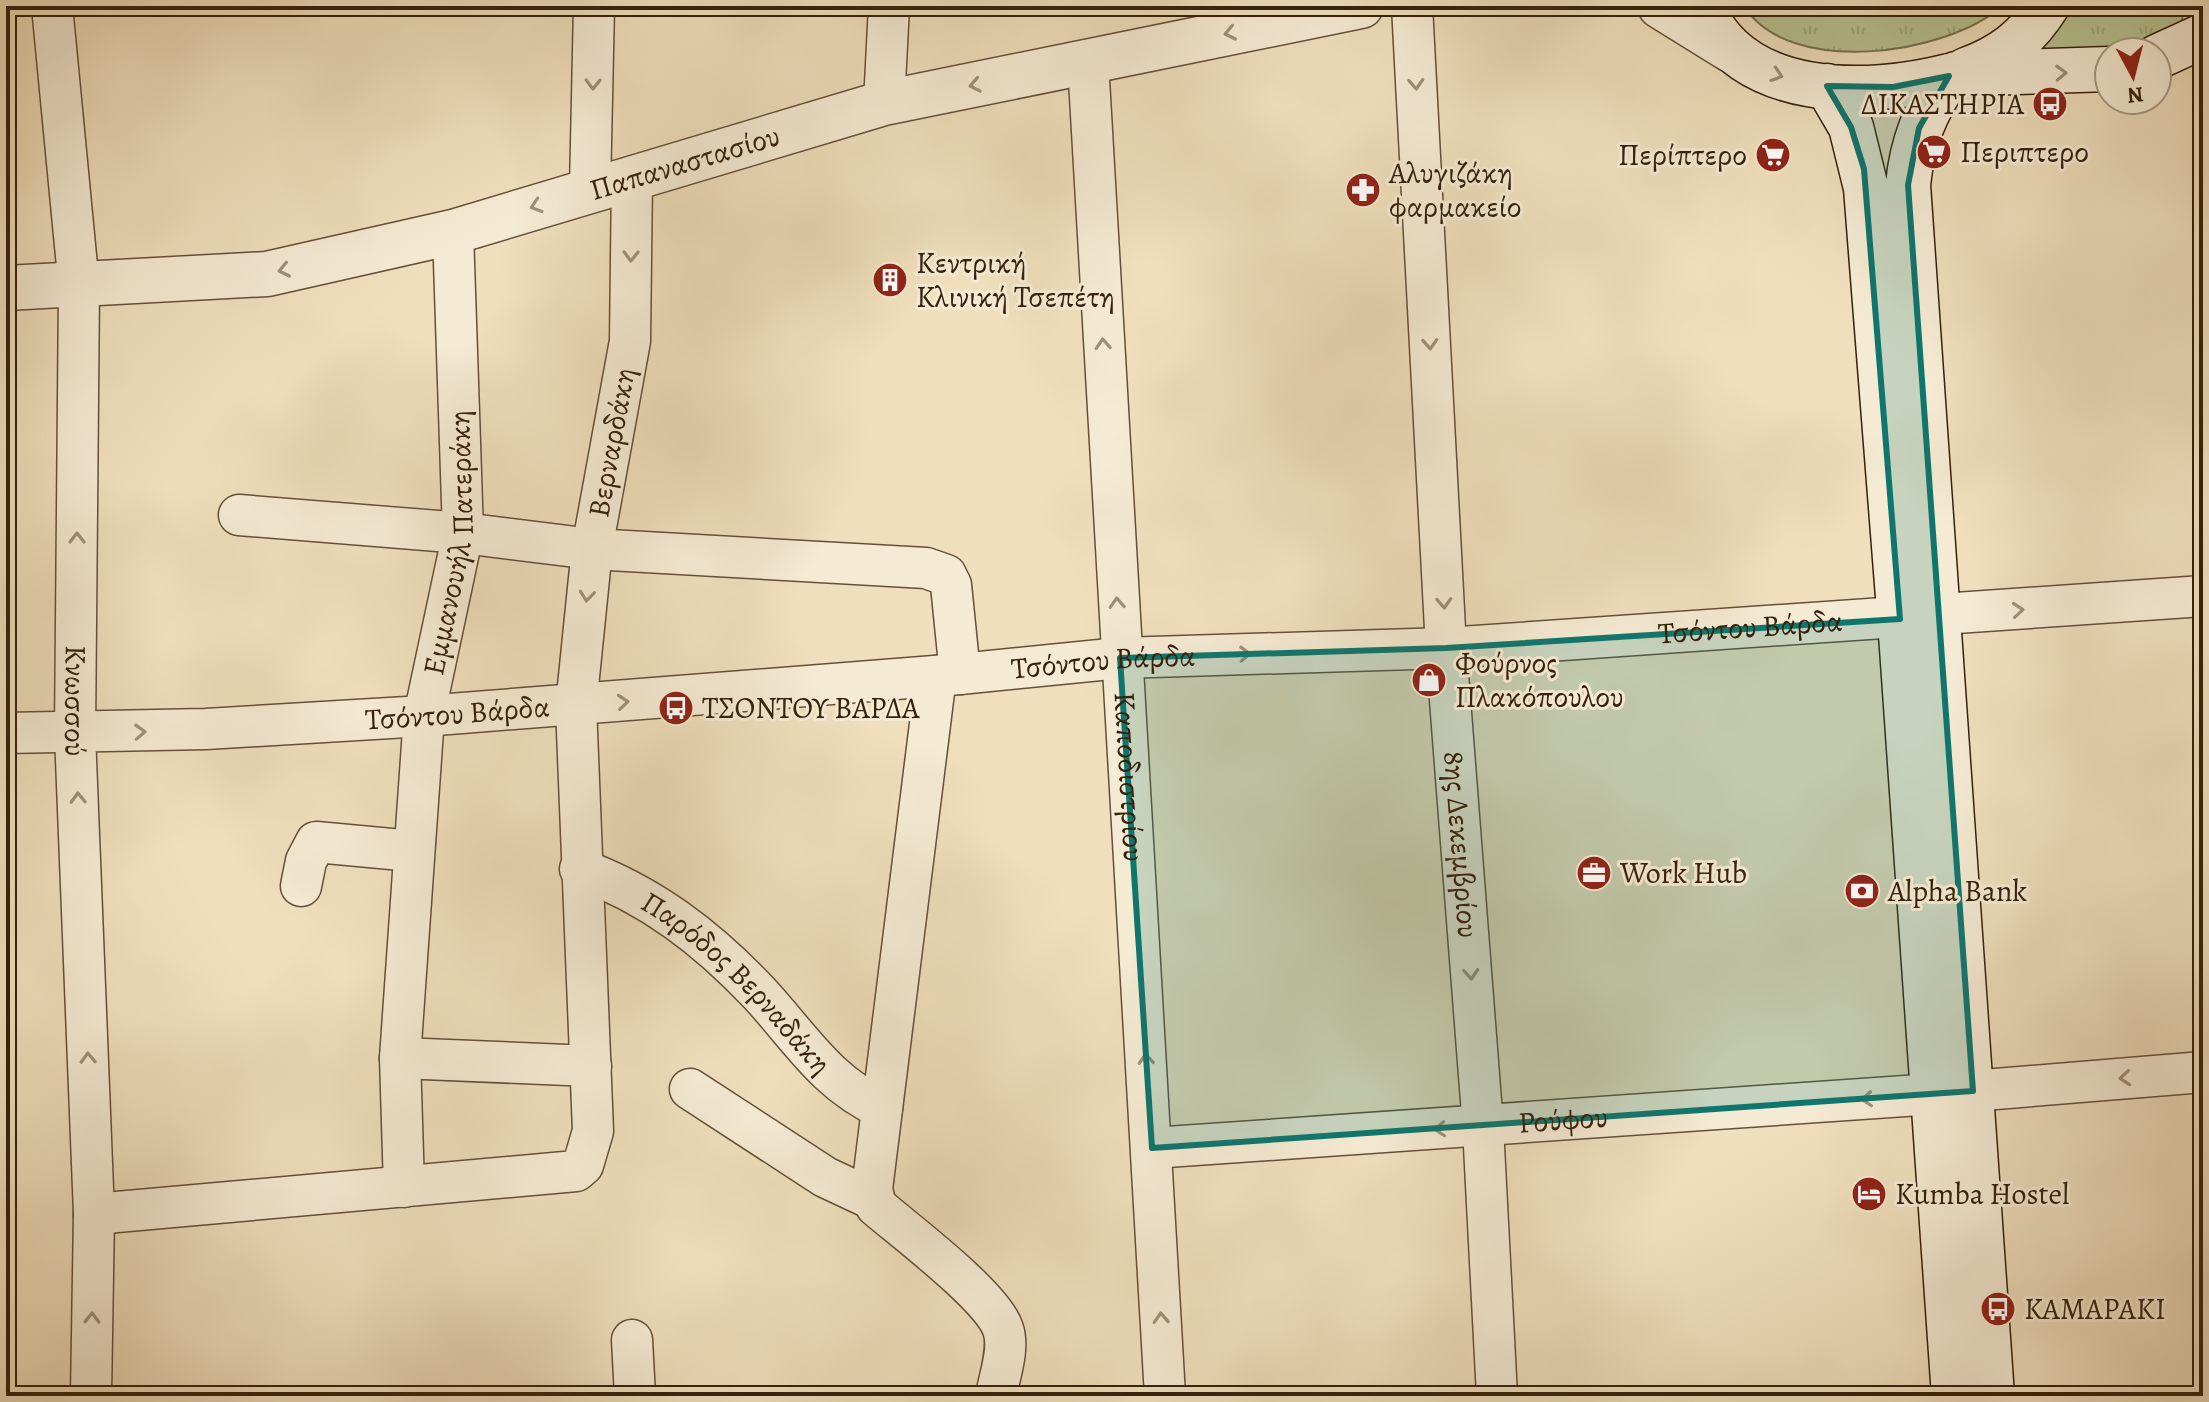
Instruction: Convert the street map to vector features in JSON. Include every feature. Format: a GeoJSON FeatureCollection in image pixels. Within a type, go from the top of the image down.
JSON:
{"type":"FeatureCollection","features":[{"type":"Feature","properties":{"kind":"main road","name":"Παπαναστασίου"},"geometry":{"type":"LineString","coordinates":[[6,288],[79,287],[267,274],[453,232],[884,103],[1361,6]]}},
{"type":"Feature","properties":{"kind":"main road"},"geometry":{"type":"LineString","coordinates":[[1660,6],[1774,75],[1827,86],[1893,87],[1952,75],[2093,70]]}},
{"type":"Feature","properties":{"kind":"main road"},"geometry":{"type":"LineString","coordinates":[[1702,6],[1715,32],[1731,50]]}},
{"type":"Feature","properties":{"kind":"main road"},"geometry":{"type":"LineString","coordinates":[[1992,1396],[1953,1092],[1920,618],[1908,185],[1911,150],[1929,107],[1952,75],[2010,50],[2031,30],[2047,6]]}},
{"type":"Feature","properties":{"kind":"main road"},"geometry":{"type":"LineString","coordinates":[[2173,50],[2203,36]]}},
{"type":"Feature","properties":{"kind":"main road"},"geometry":{"type":"LineString","coordinates":[[2173,66],[2203,68]]}},
{"type":"Feature","properties":{"kind":"main road"},"geometry":{"type":"LineString","coordinates":[[1827,86],[1851,127],[1866,188],[1920,618]]}},
{"type":"Feature","properties":{"kind":"main road"},"geometry":{"type":"LineString","coordinates":[[1953,1092],[1954,1396]]}},
{"type":"Feature","properties":{"kind":"street","name":"Κνωσσού"},"geometry":{"type":"LineString","coordinates":[[52,6],[79,287],[75,734],[94,1214],[91,1396]]}},
{"type":"Feature","properties":{"kind":"street"},"geometry":{"type":"LineString","coordinates":[[590,189],[594,6]]}},
{"type":"Feature","properties":{"kind":"street"},"geometry":{"type":"LineString","coordinates":[[884,103],[889,6]]}},
{"type":"Feature","properties":{"kind":"street","name":"8ης Δεκεμβρίου"},"geometry":{"type":"LineString","coordinates":[[1412,6],[1446,648],[1483,1127],[1497,1396]]}},
{"type":"Feature","properties":{"kind":"street","name":"Καποδιστρίου"},"geometry":{"type":"LineString","coordinates":[[1088,62],[1165,1396]]}},
{"type":"Feature","properties":{"kind":"street","name":"Βερναρδάκη"},"geometry":{"type":"LineString","coordinates":[[404,1187],[576,1171],[583,1165],[593,1131],[580,869],[576,706],[592,549],[630,341],[632,178]]}},
{"type":"Feature","properties":{"kind":"street","name":"Εμμανουήλ Πατεράκη"},"geometry":{"type":"LineString","coordinates":[[404,1187],[400,1058],[424,716],[463,533],[453,232]]}},
{"type":"Feature","properties":{"kind":"street"},"geometry":{"type":"LineString","coordinates":[[239,515],[463,533],[592,549],[936,571],[946,575],[951,585],[948,675],[872,1189],[876,1206],[978,1296],[1003,1328],[1005,1342],[996,1396]]}},
{"type":"Feature","properties":{"kind":"street","name":"Τσόντου Βάρδα"},"geometry":{"type":"LineString","coordinates":[[6,733],[75,734],[424,716],[948,675],[1120,658],[1446,648],[1920,618],[2203,596]]}},
{"type":"Feature","properties":{"kind":"street"},"geometry":{"type":"LineString","coordinates":[[301,886],[306,861],[316,842],[413,851]]}},
{"type":"Feature","properties":{"kind":"street","name":"Παρόδος Βερναδάκη"},"geometry":{"type":"LineString","coordinates":[[580,869],[622,884],[670,913],[711,945],[761,994],[802,1046],[854,1095],[882,1108]]}},
{"type":"Feature","properties":{"kind":"street"},"geometry":{"type":"LineString","coordinates":[[400,1058],[591,1066]]}},
{"type":"Feature","properties":{"kind":"street","name":"Ρούφου"},"geometry":{"type":"LineString","coordinates":[[1152,1148],[1483,1127],[2203,1072]]}},
{"type":"Feature","properties":{"kind":"street"},"geometry":{"type":"LineString","coordinates":[[690,1089],[825,1177],[874,1200]]}},
{"type":"Feature","properties":{"kind":"street"},"geometry":{"type":"LineString","coordinates":[[94,1214],[404,1187]]}},
{"type":"Feature","properties":{"kind":"street"},"geometry":{"type":"LineString","coordinates":[[632,1340],[635,1396]]}},
{"type":"Feature","properties":{"kind":"highlighted area"},"geometry":{"type":"Polygon","coordinates":[[[1949,76],[1919,128],[1908,185],[1973,1091],[1152,1148],[1120,658],[1446,648],[1900,619],[1864,169],[1851,127],[1827,86],[1893,87],[1949,76]]]}},
{"type":"Feature","properties":{"kind":"green space"},"geometry":{"type":"Polygon","coordinates":[[[1744,6],[2002,6],[1977,23],[1945,37],[1908,47],[1831,51],[1796,43],[1766,29],[1744,6]]]}},
{"type":"Feature","properties":{"kind":"green space"},"geometry":{"type":"Polygon","coordinates":[[[2066,6],[2183,6],[2182,25],[2173,36],[2093,36],[2093,52],[2029,56],[2066,6]]]}},
{"type":"Feature","properties":{"kind":"place","name":"ΔΙΚΑΣΤΗΡΙΑ"},"geometry":{"type":"Point","coordinates":[2050,104]}},
{"type":"Feature","properties":{"kind":"place","name":"Περιπτερο"},"geometry":{"type":"Point","coordinates":[1934,152]}},
{"type":"Feature","properties":{"kind":"place","name":"Περίπτερο"},"geometry":{"type":"Point","coordinates":[1773,155]}},
{"type":"Feature","properties":{"kind":"place","name":"Αλυγιζάκη φαρμακείο"},"geometry":{"type":"Point","coordinates":[1363,190]}},
{"type":"Feature","properties":{"kind":"place","name":"Κεντρική Κλινική Τσεπέτη"},"geometry":{"type":"Point","coordinates":[890,280]}},
{"type":"Feature","properties":{"kind":"place","name":"Φούρνος Πλακόπουλου"},"geometry":{"type":"Point","coordinates":[1429,680]}},
{"type":"Feature","properties":{"kind":"place","name":"ΤΣΟΝΤΟΥ ΒΑΡΔΑ"},"geometry":{"type":"Point","coordinates":[676,708]}},
{"type":"Feature","properties":{"kind":"place","name":"Work Hub"},"geometry":{"type":"Point","coordinates":[1594,873]}},
{"type":"Feature","properties":{"kind":"place","name":"Alpha Bank"},"geometry":{"type":"Point","coordinates":[1862,891]}},
{"type":"Feature","properties":{"kind":"place","name":"Kumba Hostel"},"geometry":{"type":"Point","coordinates":[1869,1194]}},
{"type":"Feature","properties":{"kind":"place","name":"ΚΑΜΑΡΑΚΙ"},"geometry":{"type":"Point","coordinates":[1998,1309]}}]}
